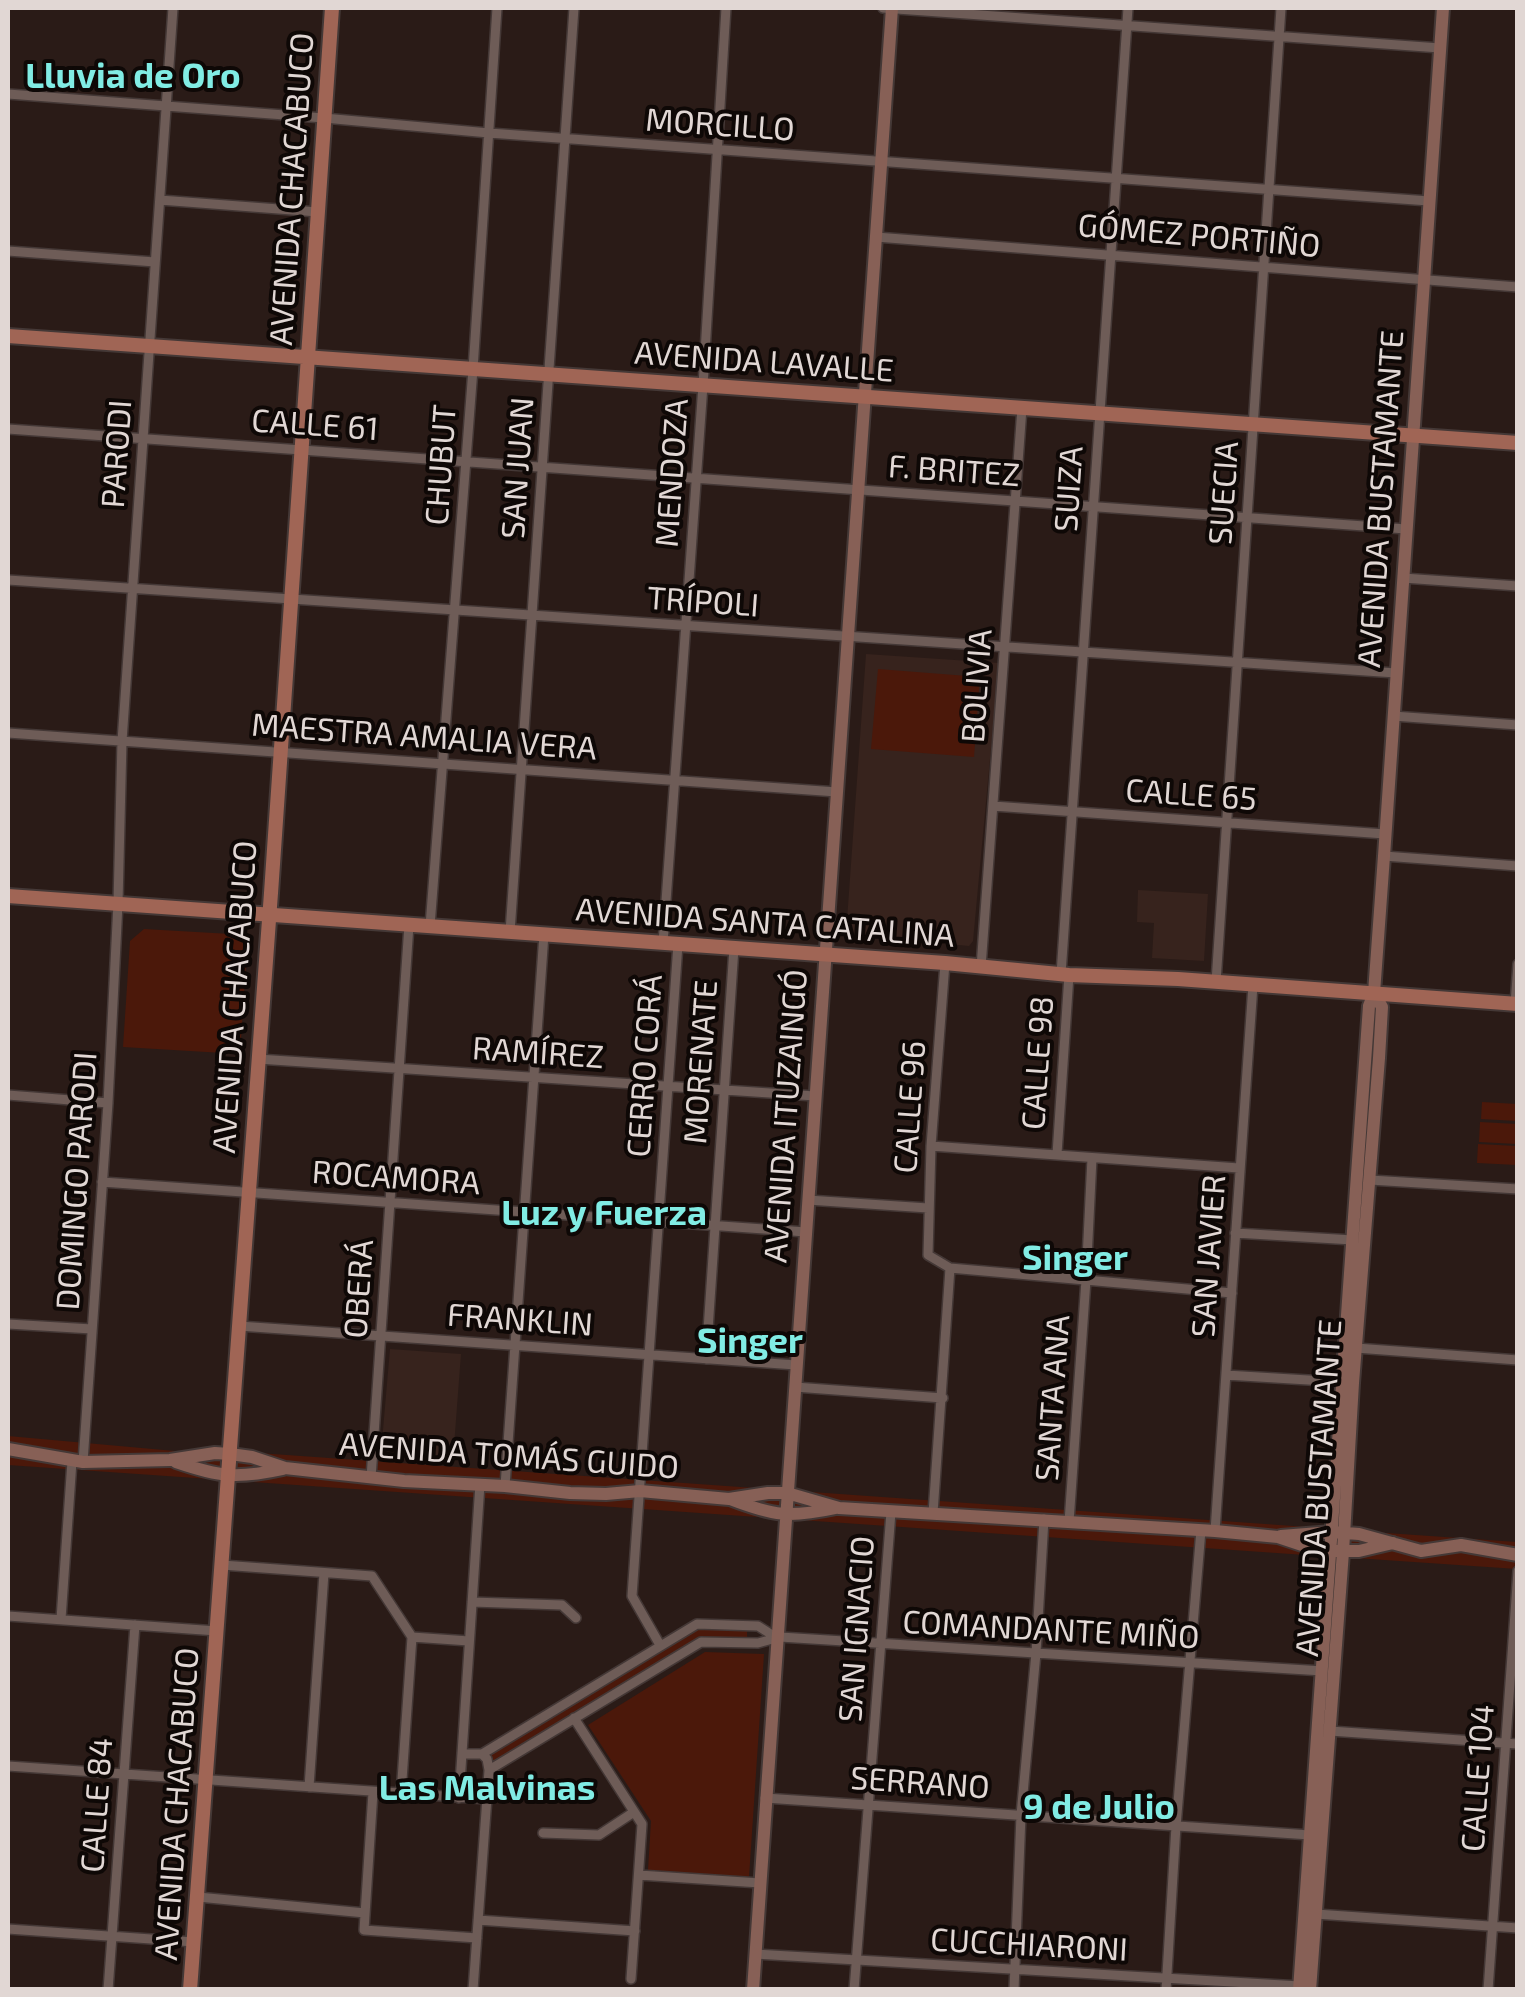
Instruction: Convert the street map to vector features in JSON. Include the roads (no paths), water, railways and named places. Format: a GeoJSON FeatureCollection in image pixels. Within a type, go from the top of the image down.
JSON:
{"type":"FeatureCollection","features":[{"type":"Feature","properties":{"kind":"main road","name":"AVENIDA CHACABUCO"},"geometry":{"type":"LineString","coordinates":[[190,1990],[332,8]]}},
{"type":"Feature","properties":{"kind":"main road","name":"AVENIDA ITUZAINGÓ"},"geometry":{"type":"LineString","coordinates":[[752,1990],[892,8]]}},
{"type":"Feature","properties":{"kind":"main road","name":"AVENIDA BUSTAMANTE"},"geometry":{"type":"LineString","coordinates":[[1303,1988],[1316,1914],[1330,1731],[1341,1382],[1353,1240],[1382,1007],[1374,994],[1442,8]]}},
{"type":"Feature","properties":{"kind":"main road","name":"AVENIDA LAVALLE"},"geometry":{"type":"LineString","coordinates":[[8,336],[1518,443]]}},
{"type":"Feature","properties":{"kind":"main road","name":"AVENIDA SANTA CATALINA"},"geometry":{"type":"LineString","coordinates":[[8,896],[1516,1004]]}},
{"type":"Feature","properties":{"kind":"main road","name":"AVENIDA BUSTAMANTE"},"geometry":{"type":"LineString","coordinates":[[1338,1532],[1370,1180],[1373,1058]]}},
{"type":"Feature","properties":{"kind":"main road","name":"AVENIDA TOMÁS GUIDO"},"geometry":{"type":"LineString","coordinates":[[8,1449],[77,1461],[170,1460],[230,1454],[285,1468],[371,1478],[570,1493],[640,1491],[729,1498],[787,1494],[838,1508],[1278,1537],[1338,1532],[1420,1551],[1461,1545],[1518,1555]]}},
{"type":"Feature","properties":{"kind":"main road","name":"AVENIDA TOMÁS GUIDO"},"geometry":{"type":"LineString","coordinates":[[170,1460],[228,1476],[285,1468]]}},
{"type":"Feature","properties":{"kind":"main road","name":"AVENIDA TOMÁS GUIDO"},"geometry":{"type":"LineString","coordinates":[[729,1498],[785,1515],[838,1508]]}},
{"type":"Feature","properties":{"kind":"main road","name":"AVENIDA TOMÁS GUIDO"},"geometry":{"type":"LineString","coordinates":[[1278,1537],[1337,1552],[1394,1543]]}},
{"type":"Feature","properties":{"kind":"main road","name":"AVENIDA BUSTAMANTE"},"geometry":{"type":"LineString","coordinates":[[1303,1988],[1310,1836],[1337,1552]]}},
{"type":"Feature","properties":{"kind":"street","name":"PARODI"},"geometry":{"type":"LineString","coordinates":[[118,903],[122,741],[173,8]]}},
{"type":"Feature","properties":{"kind":"street","name":"CHUBUT"},"geometry":{"type":"LineString","coordinates":[[430,926],[497,8]]}},
{"type":"Feature","properties":{"kind":"street","name":"SAN JUAN"},"geometry":{"type":"LineString","coordinates":[[510,932],[574,8]]}},
{"type":"Feature","properties":{"kind":"street","name":"MENDOZA"},"geometry":{"type":"LineString","coordinates":[[671,943],[675,780],[726,8]]}},
{"type":"Feature","properties":{"kind":"street"},"geometry":{"type":"LineString","coordinates":[[883,8],[1440,48]]}},
{"type":"Feature","properties":{"kind":"street","name":"SUIZA"},"geometry":{"type":"LineString","coordinates":[[1065,974],[1072,811],[1128,8]]}},
{"type":"Feature","properties":{"kind":"street","name":"SUECIA"},"geometry":{"type":"LineString","coordinates":[[1216,982],[1281,8]]}},
{"type":"Feature","properties":{"kind":"street","name":"MORCILLO"},"geometry":{"type":"LineString","coordinates":[[8,94],[566,139],[1429,200]]}},
{"type":"Feature","properties":{"kind":"street"},"geometry":{"type":"LineString","coordinates":[[160,200],[318,212]]}},
{"type":"Feature","properties":{"kind":"street","name":"GÓMEZ PORTIÑO"},"geometry":{"type":"LineString","coordinates":[[876,237],[1518,287]]}},
{"type":"Feature","properties":{"kind":"street"},"geometry":{"type":"LineString","coordinates":[[8,251],[155,262]]}},
{"type":"Feature","properties":{"kind":"street","name":"BOLIVIA"},"geometry":{"type":"LineString","coordinates":[[981,967],[1022,408]]}},
{"type":"Feature","properties":{"kind":"street","name":"CALLE 61"},"geometry":{"type":"LineString","coordinates":[[8,428],[858,489]]}},
{"type":"Feature","properties":{"kind":"street","name":"F. BRITEZ"},"geometry":{"type":"LineString","coordinates":[[858,489],[1406,528]]}},
{"type":"Feature","properties":{"kind":"street"},"geometry":{"type":"LineString","coordinates":[[1403,578],[1518,586]]}},
{"type":"Feature","properties":{"kind":"street","name":"TRÍPOLI"},"geometry":{"type":"LineString","coordinates":[[8,580],[1396,673]]}},
{"type":"Feature","properties":{"kind":"street"},"geometry":{"type":"LineString","coordinates":[[1393,716],[1518,725]]}},
{"type":"Feature","properties":{"kind":"street","name":"MAESTRA AMALIA VERA"},"geometry":{"type":"LineString","coordinates":[[8,733],[837,792]]}},
{"type":"Feature","properties":{"kind":"street","name":"CALLE 65"},"geometry":{"type":"LineString","coordinates":[[993,806],[1385,834]]}},
{"type":"Feature","properties":{"kind":"street"},"geometry":{"type":"LineString","coordinates":[[1384,856],[1518,866]]}},
{"type":"Feature","properties":{"kind":"street","name":"DOMINGO PARODI"},"geometry":{"type":"LineString","coordinates":[[77,1461],[92,1329],[118,903]]}},
{"type":"Feature","properties":{"kind":"street","name":"OBERÁ"},"geometry":{"type":"LineString","coordinates":[[371,1478],[409,924]]}},
{"type":"Feature","properties":{"kind":"street"},"geometry":{"type":"LineString","coordinates":[[505,1486],[544,934]]}},
{"type":"Feature","properties":{"kind":"street","name":"CERRO CORÁ"},"geometry":{"type":"LineString","coordinates":[[660,1645],[632,1596],[668,1087],[671,943]]}},
{"type":"Feature","properties":{"kind":"street","name":"MORENATE"},"geometry":{"type":"LineString","coordinates":[[706,1359],[734,948]]}},
{"type":"Feature","properties":{"kind":"street","name":"CALLE 96"},"geometry":{"type":"LineString","coordinates":[[945,963],[931,1146],[928,1255],[950,1268]]}},
{"type":"Feature","properties":{"kind":"street"},"geometry":{"type":"LineString","coordinates":[[1516,1004],[1518,964]]}},
{"type":"Feature","properties":{"kind":"street","name":"CALLE 98"},"geometry":{"type":"LineString","coordinates":[[1057,1154],[1065,974]]}},
{"type":"Feature","properties":{"kind":"street","name":"SAN JAVIER"},"geometry":{"type":"LineString","coordinates":[[1166,1984],[1192,1663],[1226,1374],[1253,985]]}},
{"type":"Feature","properties":{"kind":"street","name":"RAMÍREZ"},"geometry":{"type":"LineString","coordinates":[[258,1059],[815,1096]]}},
{"type":"Feature","properties":{"kind":"street"},"geometry":{"type":"LineString","coordinates":[[8,1095],[108,1103]]}},
{"type":"Feature","properties":{"kind":"street"},"geometry":{"type":"LineString","coordinates":[[931,1146],[1239,1168]]}},
{"type":"Feature","properties":{"kind":"street","name":"SANTA ANA"},"geometry":{"type":"LineString","coordinates":[[1069,1522],[1092,1158]]}},
{"type":"Feature","properties":{"kind":"street"},"geometry":{"type":"LineString","coordinates":[[1370,1180],[1518,1189]]}},
{"type":"Feature","properties":{"kind":"street","name":"ROCAMORA"},"geometry":{"type":"LineString","coordinates":[[102,1182],[806,1232]]}},
{"type":"Feature","properties":{"kind":"street"},"geometry":{"type":"LineString","coordinates":[[808,1200],[928,1208]]}},
{"type":"Feature","properties":{"kind":"street"},"geometry":{"type":"LineString","coordinates":[[1235,1233],[1353,1240]]}},
{"type":"Feature","properties":{"kind":"street"},"geometry":{"type":"LineString","coordinates":[[933,1513],[950,1268],[1232,1293]]}},
{"type":"Feature","properties":{"kind":"street"},"geometry":{"type":"LineString","coordinates":[[8,1324],[92,1329]]}},
{"type":"Feature","properties":{"kind":"street","name":"FRANKLIN"},"geometry":{"type":"LineString","coordinates":[[239,1326],[796,1365]]}},
{"type":"Feature","properties":{"kind":"street"},"geometry":{"type":"LineString","coordinates":[[1356,1348],[1518,1360]]}},
{"type":"Feature","properties":{"kind":"street"},"geometry":{"type":"LineString","coordinates":[[1226,1374],[1341,1382]]}},
{"type":"Feature","properties":{"kind":"street"},"geometry":{"type":"LineString","coordinates":[[795,1387],[943,1398]]}},
{"type":"Feature","properties":{"kind":"street"},"geometry":{"type":"LineString","coordinates":[[61,1620],[77,1461]]}},
{"type":"Feature","properties":{"kind":"street"},"geometry":{"type":"LineString","coordinates":[[459,1798],[480,1484]]}},
{"type":"Feature","properties":{"kind":"street","name":"SAN IGNACIO"},"geometry":{"type":"LineString","coordinates":[[854,1990],[891,1512]]}},
{"type":"Feature","properties":{"kind":"street","name":"SANTA ANA"},"geometry":{"type":"LineString","coordinates":[[1014,1990],[1021,1816],[1044,1520]]}},
{"type":"Feature","properties":{"kind":"street"},"geometry":{"type":"LineString","coordinates":[[222,1565],[372,1576],[412,1637],[402,1794]]}},
{"type":"Feature","properties":{"kind":"street","name":"CALLE 104"},"geometry":{"type":"LineString","coordinates":[[1488,1990],[1518,1570]]}},
{"type":"Feature","properties":{"kind":"street"},"geometry":{"type":"LineString","coordinates":[[309,1787],[324,1573]]}},
{"type":"Feature","properties":{"kind":"street"},"geometry":{"type":"LineString","coordinates":[[472,1602],[562,1605],[576,1618]]}},
{"type":"Feature","properties":{"kind":"street"},"geometry":{"type":"LineString","coordinates":[[8,1616],[217,1631]]}},
{"type":"Feature","properties":{"kind":"street"},"geometry":{"type":"LineString","coordinates":[[486,1761],[697,1624],[758,1626],[777,1638]]}},
{"type":"Feature","properties":{"kind":"street","name":"CALLE 84"},"geometry":{"type":"LineString","coordinates":[[108,1990],[135,1625]]}},
{"type":"Feature","properties":{"kind":"street"},"geometry":{"type":"LineString","coordinates":[[412,1637],[469,1641]]}},
{"type":"Feature","properties":{"kind":"street"},"geometry":{"type":"LineString","coordinates":[[462,1754],[486,1761],[574,1718],[701,1642],[758,1644],[777,1638]]}},
{"type":"Feature","properties":{"kind":"street","name":"COMANDANTE MIÑO"},"geometry":{"type":"LineString","coordinates":[[777,1638],[1323,1671]]}},
{"type":"Feature","properties":{"kind":"street"},"geometry":{"type":"LineString","coordinates":[[574,1718],[642,1824],[632,1979]]}},
{"type":"Feature","properties":{"kind":"street"},"geometry":{"type":"LineString","coordinates":[[1330,1731],[1518,1744]]}},
{"type":"Feature","properties":{"kind":"street"},"geometry":{"type":"LineString","coordinates":[[473,1990],[486,1761]]}},
{"type":"Feature","properties":{"kind":"street"},"geometry":{"type":"LineString","coordinates":[[8,1766],[486,1800]]}},
{"type":"Feature","properties":{"kind":"street"},"geometry":{"type":"LineString","coordinates":[[373,1792],[364,1930],[477,1938]]}},
{"type":"Feature","properties":{"kind":"street","name":"SERRANO"},"geometry":{"type":"LineString","coordinates":[[765,1798],[1310,1836]]}},
{"type":"Feature","properties":{"kind":"street"},"geometry":{"type":"LineString","coordinates":[[543,1833],[599,1835],[634,1812]]}},
{"type":"Feature","properties":{"kind":"street"},"geometry":{"type":"LineString","coordinates":[[639,1875],[760,1883]]}},
{"type":"Feature","properties":{"kind":"street"},"geometry":{"type":"LineString","coordinates":[[198,1896],[365,1913]]}},
{"type":"Feature","properties":{"kind":"street"},"geometry":{"type":"LineString","coordinates":[[1316,1914],[1518,1928]]}},
{"type":"Feature","properties":{"kind":"street"},"geometry":{"type":"LineString","coordinates":[[478,1920],[635,1931]]}},
{"type":"Feature","properties":{"kind":"street"},"geometry":{"type":"LineString","coordinates":[[8,1929],[195,1942]]}},
{"type":"Feature","properties":{"kind":"street","name":"CUCCHIARONI"},"geometry":{"type":"LineString","coordinates":[[755,1954],[1015,1969],[1166,1984],[1303,1988]]}},
{"type":"Feature","properties":{"kind":"district","name":"Lluvia de Oro"},"geometry":{"type":"Point","coordinates":[133,76]}},
{"type":"Feature","properties":{"kind":"district","name":"Luz y Fuerza"},"geometry":{"type":"Point","coordinates":[604,1213]}},
{"type":"Feature","properties":{"kind":"district","name":"Singer"},"geometry":{"type":"Point","coordinates":[1075,1258]}},
{"type":"Feature","properties":{"kind":"district","name":"Singer"},"geometry":{"type":"Point","coordinates":[750,1341]}},
{"type":"Feature","properties":{"kind":"district","name":"Las Malvinas"},"geometry":{"type":"Point","coordinates":[487,1788]}},
{"type":"Feature","properties":{"kind":"district","name":"9 de Julio"},"geometry":{"type":"Point","coordinates":[1099,1807]}}]}
